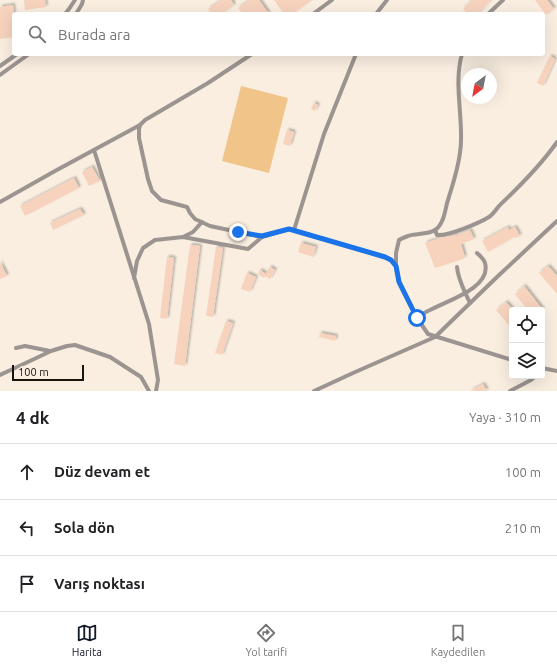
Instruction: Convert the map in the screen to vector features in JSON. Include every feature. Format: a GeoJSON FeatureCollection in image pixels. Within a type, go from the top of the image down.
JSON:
{"type":"FeatureCollection","features":[{"type":"Feature","properties":{"kind":"street"},"geometry":{"type":"LineString","coordinates":[[67,12],[75,0]]}},
{"type":"Feature","properties":{"kind":"street"},"geometry":{"type":"LineString","coordinates":[[77,12],[83,0]]}},
{"type":"Feature","properties":{"kind":"street"},"geometry":{"type":"LineString","coordinates":[[316,12],[332,0]]}},
{"type":"Feature","properties":{"kind":"street"},"geometry":{"type":"LineString","coordinates":[[378,12],[387,0]]}},
{"type":"Feature","properties":{"kind":"street"},"geometry":{"type":"LineString","coordinates":[[490,12],[503,0]]}},
{"type":"Feature","properties":{"kind":"street"},"geometry":{"type":"LineString","coordinates":[[70,9],[74,10],[75,12]]}},
{"type":"Feature","properties":{"kind":"street"},"geometry":{"type":"LineString","coordinates":[[0,66],[14,56]]}},
{"type":"Feature","properties":{"kind":"street"},"geometry":{"type":"LineString","coordinates":[[0,75],[26,56]]}},
{"type":"Feature","properties":{"kind":"street"},"geometry":{"type":"LineString","coordinates":[[0,202],[140,125],[144,120],[208,83],[249,56]]}},
{"type":"Feature","properties":{"kind":"street"},"geometry":{"type":"LineString","coordinates":[[294,230],[324,134],[355,56]]}},
{"type":"Feature","properties":{"kind":"street"},"geometry":{"type":"LineString","coordinates":[[461,56],[458,82],[461,141],[457,167],[442,222],[435,230],[422,234],[409,235],[399,240],[396,253],[396,266],[399,282],[417,318],[428,334],[509,359]]}},
{"type":"Feature","properties":{"kind":"street"},"geometry":{"type":"LineString","coordinates":[[140,125],[139,138],[152,191],[161,200],[187,208],[195,219],[210,226],[262,236],[289,229],[294,230],[385,257],[391,260],[396,266]]}},
{"type":"Feature","properties":{"kind":"street"},"geometry":{"type":"LineString","coordinates":[[435,230],[437,234],[442,235],[466,228],[490,216],[528,178],[550,153],[557,142]]}},
{"type":"Feature","properties":{"kind":"street"},"geometry":{"type":"LineString","coordinates":[[94,150],[149,324],[158,380],[156,391]]}},
{"type":"Feature","properties":{"kind":"street"},"geometry":{"type":"LineString","coordinates":[[314,391],[435,337],[557,221]]}},
{"type":"Feature","properties":{"kind":"street"},"geometry":{"type":"LineString","coordinates":[[183,237],[193,232],[202,222]]}},
{"type":"Feature","properties":{"kind":"street"},"geometry":{"type":"LineString","coordinates":[[134,278],[143,248],[155,240],[183,237],[248,249],[262,236]]}},
{"type":"Feature","properties":{"kind":"street"},"geometry":{"type":"LineString","coordinates":[[417,318],[465,293],[478,283],[485,272],[485,261],[477,253]]}},
{"type":"Feature","properties":{"kind":"street"},"geometry":{"type":"LineString","coordinates":[[457,267],[458,274],[470,303]]}},
{"type":"Feature","properties":{"kind":"street"},"geometry":{"type":"LineString","coordinates":[[0,375],[51,351],[74,345],[110,357],[141,377],[149,391]]}},
{"type":"Feature","properties":{"kind":"street"},"geometry":{"type":"LineString","coordinates":[[16,348],[25,346],[51,351]]}},
{"type":"Feature","properties":{"kind":"street"},"geometry":{"type":"LineString","coordinates":[[545,368],[557,371]]}},
{"type":"Feature","properties":{"kind":"street"},"geometry":{"type":"LineString","coordinates":[[510,391],[532,379]]}},
{"type":"Feature","properties":{"kind":"shaded area"},"geometry":{"type":"Polygon","coordinates":[[[241,86],[288,98],[269,173],[222,161],[241,86]]]}},
{"type":"Feature","properties":{"kind":"building"},"geometry":{"type":"Polygon","coordinates":[[[24,0],[45,0],[46,7],[25,10],[24,0]]]}},
{"type":"Feature","properties":{"kind":"building"},"geometry":{"type":"Polygon","coordinates":[[[222,0],[231,0],[234,5],[225,12],[210,12],[208,9],[222,0]]]}},
{"type":"Feature","properties":{"kind":"building"},"geometry":{"type":"Polygon","coordinates":[[[250,0],[259,0],[268,12],[241,12],[238,8],[250,0]]]}},
{"type":"Feature","properties":{"kind":"building"},"geometry":{"type":"Polygon","coordinates":[[[274,0],[312,0],[295,12],[283,12],[274,0]]]}},
{"type":"Feature","properties":{"kind":"building"},"geometry":{"type":"Polygon","coordinates":[[[472,0],[491,0],[480,12],[466,12],[463,9],[472,0]]]}},
{"type":"Feature","properties":{"kind":"building"},"geometry":{"type":"Polygon","coordinates":[[[535,0],[547,0],[554,9],[546,15],[535,0]]]}},
{"type":"Feature","properties":{"kind":"building"},"geometry":{"type":"Polygon","coordinates":[[[13,5],[12,37],[0,39],[0,7],[13,5]]]}},
{"type":"Feature","properties":{"kind":"building"},"geometry":{"type":"Polygon","coordinates":[[[550,56],[555,59],[543,86],[537,83],[550,56]]]}},
{"type":"Feature","properties":{"kind":"building"},"geometry":{"type":"Polygon","coordinates":[[[314,103],[318,105],[315,111],[311,109],[314,103]]]}},
{"type":"Feature","properties":{"kind":"building"},"geometry":{"type":"Polygon","coordinates":[[[287,130],[294,132],[290,146],[283,144],[287,130]]]}},
{"type":"Feature","properties":{"kind":"building"},"geometry":{"type":"Polygon","coordinates":[[[92,167],[100,181],[89,186],[82,172],[92,167]]]}},
{"type":"Feature","properties":{"kind":"building"},"geometry":{"type":"Polygon","coordinates":[[[74,178],[79,188],[25,216],[20,206],[74,178]]]}},
{"type":"Feature","properties":{"kind":"building"},"geometry":{"type":"Polygon","coordinates":[[[80,209],[84,215],[53,230],[50,223],[80,209]]]}},
{"type":"Feature","properties":{"kind":"building"},"geometry":{"type":"Polygon","coordinates":[[[508,227],[509,230],[515,227],[520,236],[514,237],[488,252],[482,241],[508,227]]]}},
{"type":"Feature","properties":{"kind":"building"},"geometry":{"type":"Polygon","coordinates":[[[470,230],[474,239],[461,244],[465,257],[435,268],[425,243],[470,230]]]}},
{"type":"Feature","properties":{"kind":"building"},"geometry":{"type":"Polygon","coordinates":[[[301,243],[316,247],[313,257],[298,252],[301,243]]]}},
{"type":"Feature","properties":{"kind":"building"},"geometry":{"type":"Polygon","coordinates":[[[190,245],[200,246],[185,366],[174,364],[190,245]]]}},
{"type":"Feature","properties":{"kind":"building"},"geometry":{"type":"Polygon","coordinates":[[[216,247],[223,248],[213,317],[206,316],[216,247]]]}},
{"type":"Feature","properties":{"kind":"building"},"geometry":{"type":"Polygon","coordinates":[[[167,257],[174,258],[167,319],[160,318],[167,257]]]}},
{"type":"Feature","properties":{"kind":"building"},"geometry":{"type":"Polygon","coordinates":[[[0,262],[7,276],[0,279],[0,262]]]}},
{"type":"Feature","properties":{"kind":"building"},"geometry":{"type":"Polygon","coordinates":[[[548,266],[557,276],[557,294],[539,273],[548,266]]]}},
{"type":"Feature","properties":{"kind":"building"},"geometry":{"type":"Polygon","coordinates":[[[270,267],[275,270],[270,279],[265,276],[264,278],[258,274],[260,270],[266,274],[270,267]]]}},
{"type":"Feature","properties":{"kind":"building"},"geometry":{"type":"Polygon","coordinates":[[[247,273],[256,277],[250,292],[241,289],[247,273]]]}},
{"type":"Feature","properties":{"kind":"building"},"geometry":{"type":"Polygon","coordinates":[[[524,286],[541,307],[525,307],[515,294],[524,286]]]}},
{"type":"Feature","properties":{"kind":"building"},"geometry":{"type":"Polygon","coordinates":[[[506,302],[510,307],[509,307],[509,325],[496,310],[506,302]]]}},
{"type":"Feature","properties":{"kind":"building"},"geometry":{"type":"Polygon","coordinates":[[[226,321],[233,323],[222,355],[215,353],[226,321]]]}},
{"type":"Feature","properties":{"kind":"building"},"geometry":{"type":"Polygon","coordinates":[[[320,333],[336,336],[335,341],[319,337],[320,333]]]}},
{"type":"Feature","properties":{"kind":"building"},"geometry":{"type":"Polygon","coordinates":[[[483,384],[487,391],[470,391],[483,384]]]}},
{"type":"Feature","properties":{"kind":"route"},"geometry":{"type":"LineString","coordinates":[[238,232],[265,236],[289,229],[385,257],[391,260],[396,266],[399,282],[417,318]]}}]}
